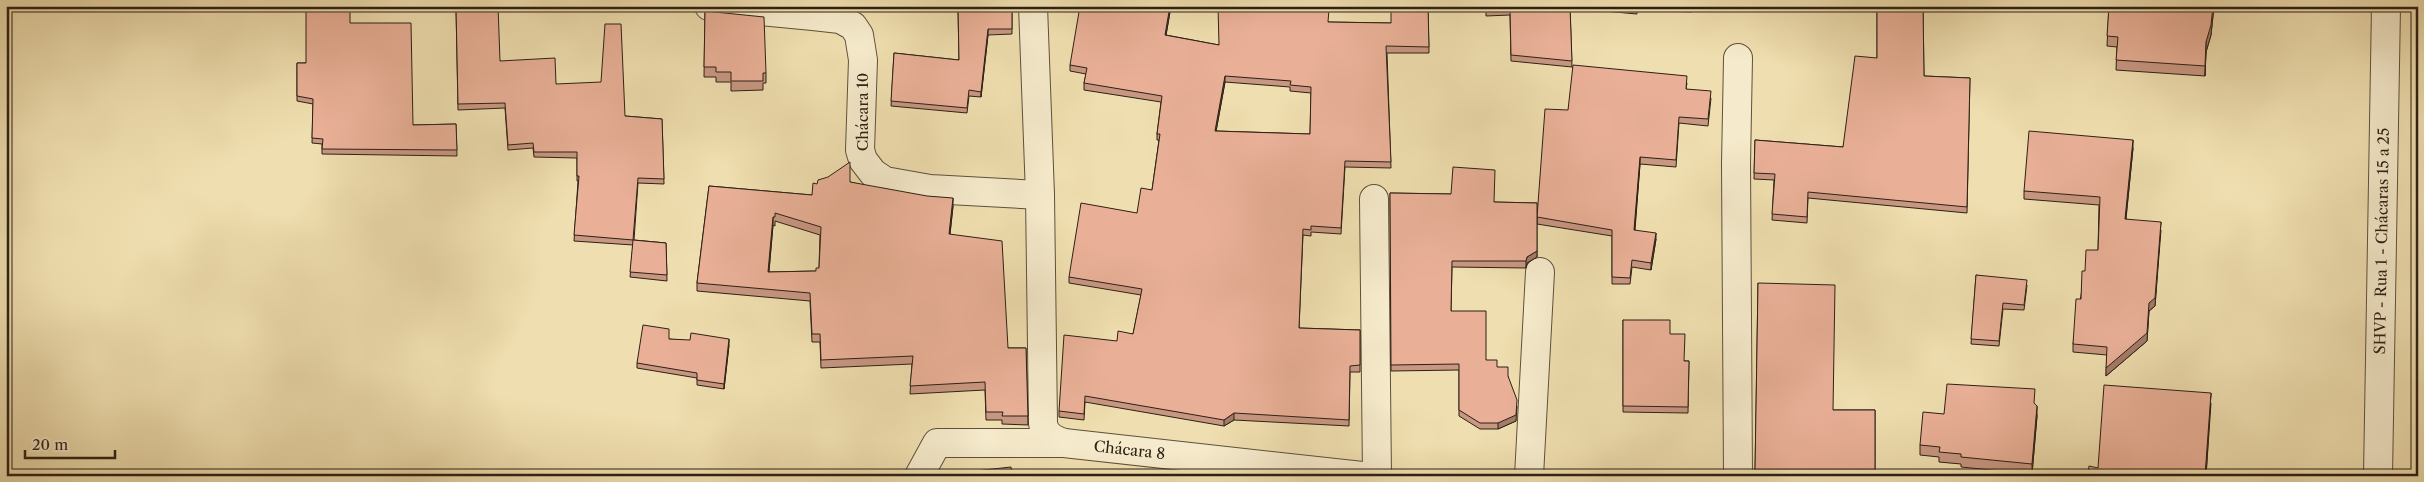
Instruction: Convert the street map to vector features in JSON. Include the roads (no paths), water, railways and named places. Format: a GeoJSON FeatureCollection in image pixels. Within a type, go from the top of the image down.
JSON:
{"type":"FeatureCollection","features":[{"type":"Feature","properties":{"kind":"street","name":"Chácara 10"},"geometry":{"type":"LineString","coordinates":[[709,6],[814,16],[840,20],[853,26],[858,35],[863,60],[860,150],[863,160],[873,173],[885,181],[930,189],[1040,194]]}},
{"type":"Feature","properties":{"kind":"street"},"geometry":{"type":"LineString","coordinates":[[1033,6],[1040,194],[1043,423],[1044,429],[1056,439]]}},
{"type":"Feature","properties":{"kind":"street","name":"SHVP - Rua 1 - Chácaras 15 a 25"},"geometry":{"type":"LineString","coordinates":[[2378,476],[2386,6]]}},
{"type":"Feature","properties":{"kind":"street"},"geometry":{"type":"LineString","coordinates":[[1738,58],[1736,164],[1738,476]]}},
{"type":"Feature","properties":{"kind":"street"},"geometry":{"type":"LineString","coordinates":[[1374,199],[1377,476]]}},
{"type":"Feature","properties":{"kind":"street"},"geometry":{"type":"LineString","coordinates":[[1529,476],[1540,272]]}},
{"type":"Feature","properties":{"kind":"street","name":"Chácara 8"},"geometry":{"type":"LineString","coordinates":[[919,476],[937,443],[1056,439],[1362,476]]}}]}
